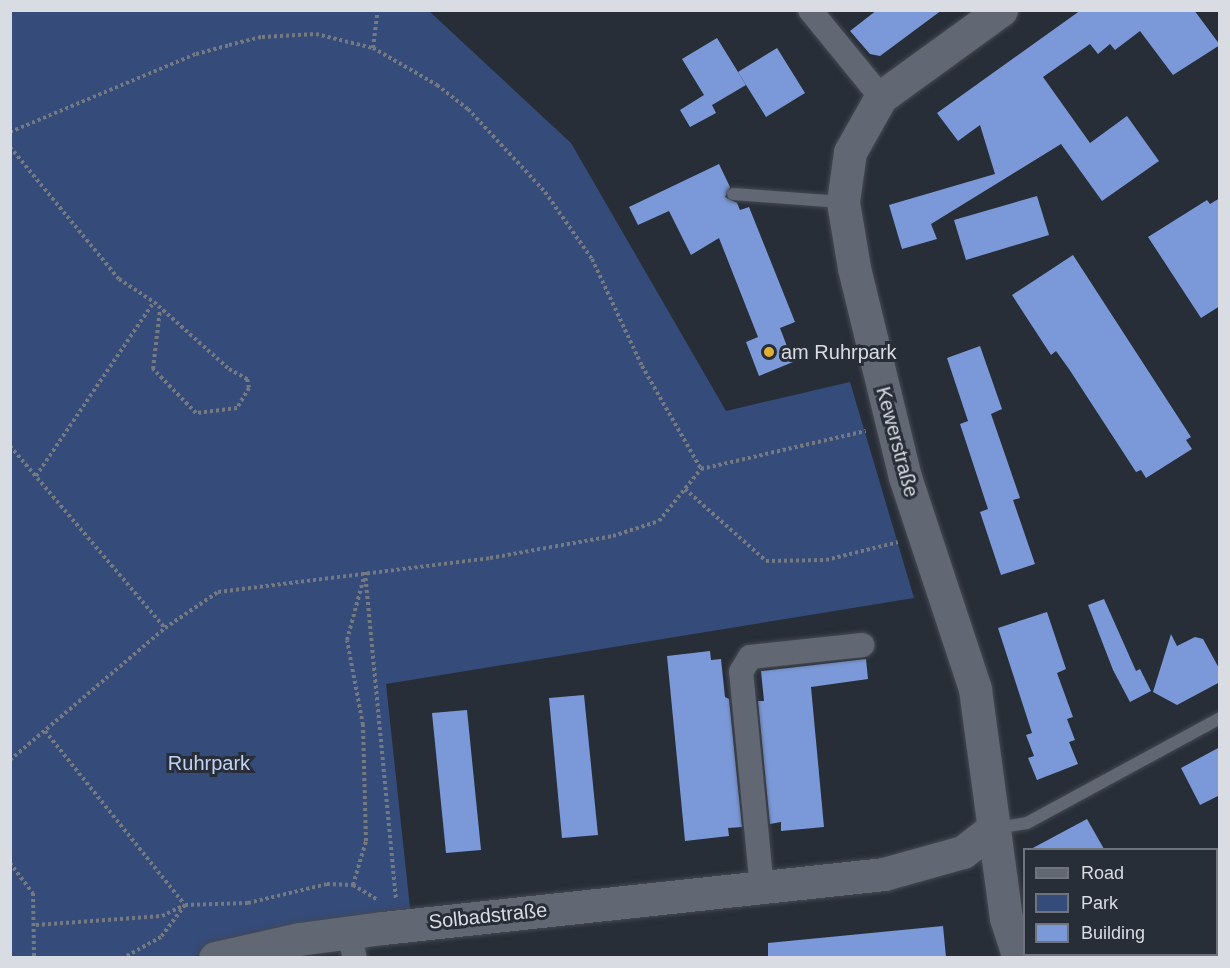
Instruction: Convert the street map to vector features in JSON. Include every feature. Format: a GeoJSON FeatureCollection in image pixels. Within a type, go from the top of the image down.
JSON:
{"type":"FeatureCollection","features":[{"type":"Feature","properties":{"kind":"street"},"geometry":{"type":"LineString","coordinates":[[810,10],[881,97]]}},
{"type":"Feature","properties":{"kind":"street","name":"Kewerstraße"},"geometry":{"type":"LineString","coordinates":[[1001,10],[881,97],[850,152],[843,202],[854,268],[923,535],[975,689],[992,829],[1006,918],[1019,957]]}},
{"type":"Feature","properties":{"kind":"street"},"geometry":{"type":"LineString","coordinates":[[762,889],[741,672],[750,657],[862,645]]}},
{"type":"Feature","properties":{"kind":"street","name":"Solbadstraße"},"geometry":{"type":"LineString","coordinates":[[215,957],[352,945],[398,909],[762,889],[914,867],[963,852],[992,829]]}},
{"type":"Feature","properties":{"kind":"lane"},"geometry":{"type":"LineString","coordinates":[[733,194],[843,202]]}},
{"type":"Feature","properties":{"kind":"lane"},"geometry":{"type":"LineString","coordinates":[[992,829],[1027,824],[1220,718]]}},
{"type":"Feature","properties":{"kind":"path"},"geometry":{"type":"LineString","coordinates":[[373,48],[378,10]]}},
{"type":"Feature","properties":{"kind":"path"},"geometry":{"type":"LineString","coordinates":[[10,132],[196,54],[262,37],[316,34],[373,48],[438,85],[468,109],[545,192],[592,259],[642,366],[701,469]]}},
{"type":"Feature","properties":{"kind":"path"},"geometry":{"type":"LineString","coordinates":[[10,147],[119,279],[154,302],[229,369],[248,379],[249,388],[237,408],[196,413],[153,369],[160,309]]}},
{"type":"Feature","properties":{"kind":"path"},"geometry":{"type":"LineString","coordinates":[[36,476],[154,302]]}},
{"type":"Feature","properties":{"kind":"path"},"geometry":{"type":"LineString","coordinates":[[10,760],[165,628],[204,598],[234,587],[490,558],[645,528],[670,513],[701,469],[893,424]]}},
{"type":"Feature","properties":{"kind":"path"},"geometry":{"type":"LineString","coordinates":[[10,446],[165,628]]}},
{"type":"Feature","properties":{"kind":"path"},"geometry":{"type":"LineString","coordinates":[[685,489],[766,561],[826,561],[923,535]]}},
{"type":"Feature","properties":{"kind":"path"},"geometry":{"type":"LineString","coordinates":[[353,885],[366,841],[363,725],[347,640],[365,572]]}},
{"type":"Feature","properties":{"kind":"path"},"geometry":{"type":"LineString","coordinates":[[365,572],[398,909]]}},
{"type":"Feature","properties":{"kind":"path"},"geometry":{"type":"LineString","coordinates":[[45,730],[185,905]]}},
{"type":"Feature","properties":{"kind":"path"},"geometry":{"type":"LineString","coordinates":[[10,863],[30,885],[36,925],[34,957]]}},
{"type":"Feature","properties":{"kind":"path"},"geometry":{"type":"LineString","coordinates":[[36,925],[162,916],[185,905],[220,907],[327,884],[353,885],[382,903]]}},
{"type":"Feature","properties":{"kind":"path"},"geometry":{"type":"LineString","coordinates":[[123,957],[161,937],[185,905]]}},
{"type":"Feature","properties":{"kind":"green space","name":"Ruhrpark"},"geometry":{"type":"Polygon","coordinates":[[[10,11],[429,11],[571,143],[726,411],[850,382],[914,598],[386,684],[411,917],[248,943],[190,957],[11,957],[10,11]]]}},
{"type":"Feature","properties":{"kind":"building"},"geometry":{"type":"Polygon","coordinates":[[[877,10],[942,10],[880,56],[870,54],[850,31],[877,10]]]}},
{"type":"Feature","properties":{"kind":"building"},"geometry":{"type":"Polygon","coordinates":[[[1081,10],[1194,10],[1220,45],[1173,75],[1140,31],[1115,50],[1110,44],[1098,54],[1090,44],[1043,77],[1090,143],[1127,116],[1159,161],[1102,201],[1061,144],[931,224],[937,239],[902,249],[889,205],[995,174],[980,125],[958,141],[937,113],[1081,10]]]}},
{"type":"Feature","properties":{"kind":"building"},"geometry":{"type":"Polygon","coordinates":[[[717,38],[746,85],[712,105],[716,113],[690,127],[680,110],[704,95],[682,59],[717,38]]]}},
{"type":"Feature","properties":{"kind":"building"},"geometry":{"type":"Polygon","coordinates":[[[777,48],[805,93],[766,117],[738,72],[777,48]]]}},
{"type":"Feature","properties":{"kind":"building"},"geometry":{"type":"Polygon","coordinates":[[[719,164],[730,187],[725,197],[737,203],[740,210],[749,207],[795,322],[780,328],[793,362],[759,376],[746,342],[758,337],[719,238],[691,255],[669,211],[638,225],[629,207],[719,164]]]}},
{"type":"Feature","properties":{"kind":"building"},"geometry":{"type":"Polygon","coordinates":[[[1037,196],[1049,235],[966,260],[954,220],[1037,196]]]}},
{"type":"Feature","properties":{"kind":"building"},"geometry":{"type":"Polygon","coordinates":[[[1220,198],[1220,306],[1201,318],[1148,237],[1207,200],[1210,204],[1220,198]]]}},
{"type":"Feature","properties":{"kind":"building"},"geometry":{"type":"Polygon","coordinates":[[[1073,255],[1191,437],[1186,440],[1192,449],[1146,478],[1141,470],[1136,472],[1069,369],[1056,351],[1051,355],[1012,295],[1073,255]]]}},
{"type":"Feature","properties":{"kind":"building"},"geometry":{"type":"Polygon","coordinates":[[[980,346],[1002,409],[991,414],[1020,498],[1013,500],[1035,564],[1001,575],[980,512],[988,509],[960,424],[968,421],[947,358],[980,346]]]}},
{"type":"Feature","properties":{"kind":"building"},"geometry":{"type":"Polygon","coordinates":[[[1104,599],[1136,671],[1140,669],[1151,691],[1130,702],[1113,670],[1088,605],[1104,599]]]}},
{"type":"Feature","properties":{"kind":"building"},"geometry":{"type":"Polygon","coordinates":[[[1047,612],[1066,669],[1057,673],[1073,717],[1067,719],[1075,740],[1069,742],[1078,764],[1037,780],[1028,758],[1034,756],[1026,735],[1032,733],[998,628],[1047,612]]]}},
{"type":"Feature","properties":{"kind":"building"},"geometry":{"type":"Polygon","coordinates":[[[1171,634],[1177,646],[1195,637],[1203,639],[1220,670],[1220,682],[1177,705],[1153,692],[1171,634]]]}},
{"type":"Feature","properties":{"kind":"building"},"geometry":{"type":"Polygon","coordinates":[[[710,651],[711,660],[721,659],[725,697],[729,699],[742,827],[728,828],[729,836],[685,841],[667,656],[710,651]]]}},
{"type":"Feature","properties":{"kind":"building"},"geometry":{"type":"Polygon","coordinates":[[[866,659],[868,679],[811,687],[824,827],[781,831],[781,822],[770,824],[758,701],[764,701],[761,671],[866,659]]]}},
{"type":"Feature","properties":{"kind":"building"},"geometry":{"type":"Polygon","coordinates":[[[584,695],[598,835],[562,838],[549,698],[584,695]]]}},
{"type":"Feature","properties":{"kind":"building"},"geometry":{"type":"Polygon","coordinates":[[[467,710],[481,850],[446,853],[432,713],[467,710]]]}},
{"type":"Feature","properties":{"kind":"building"},"geometry":{"type":"Polygon","coordinates":[[[1220,747],[1220,795],[1200,805],[1181,768],[1220,747]]]}},
{"type":"Feature","properties":{"kind":"building"},"geometry":{"type":"Polygon","coordinates":[[[1087,819],[1103,848],[1033,848],[1087,819]]]}},
{"type":"Feature","properties":{"kind":"building"},"geometry":{"type":"Polygon","coordinates":[[[943,926],[946,957],[768,957],[768,943],[943,926]]]}},
{"type":"Feature","properties":{"kind":"place","name":"am Ruhrpark"},"geometry":{"type":"Point","coordinates":[769,352]}}]}
